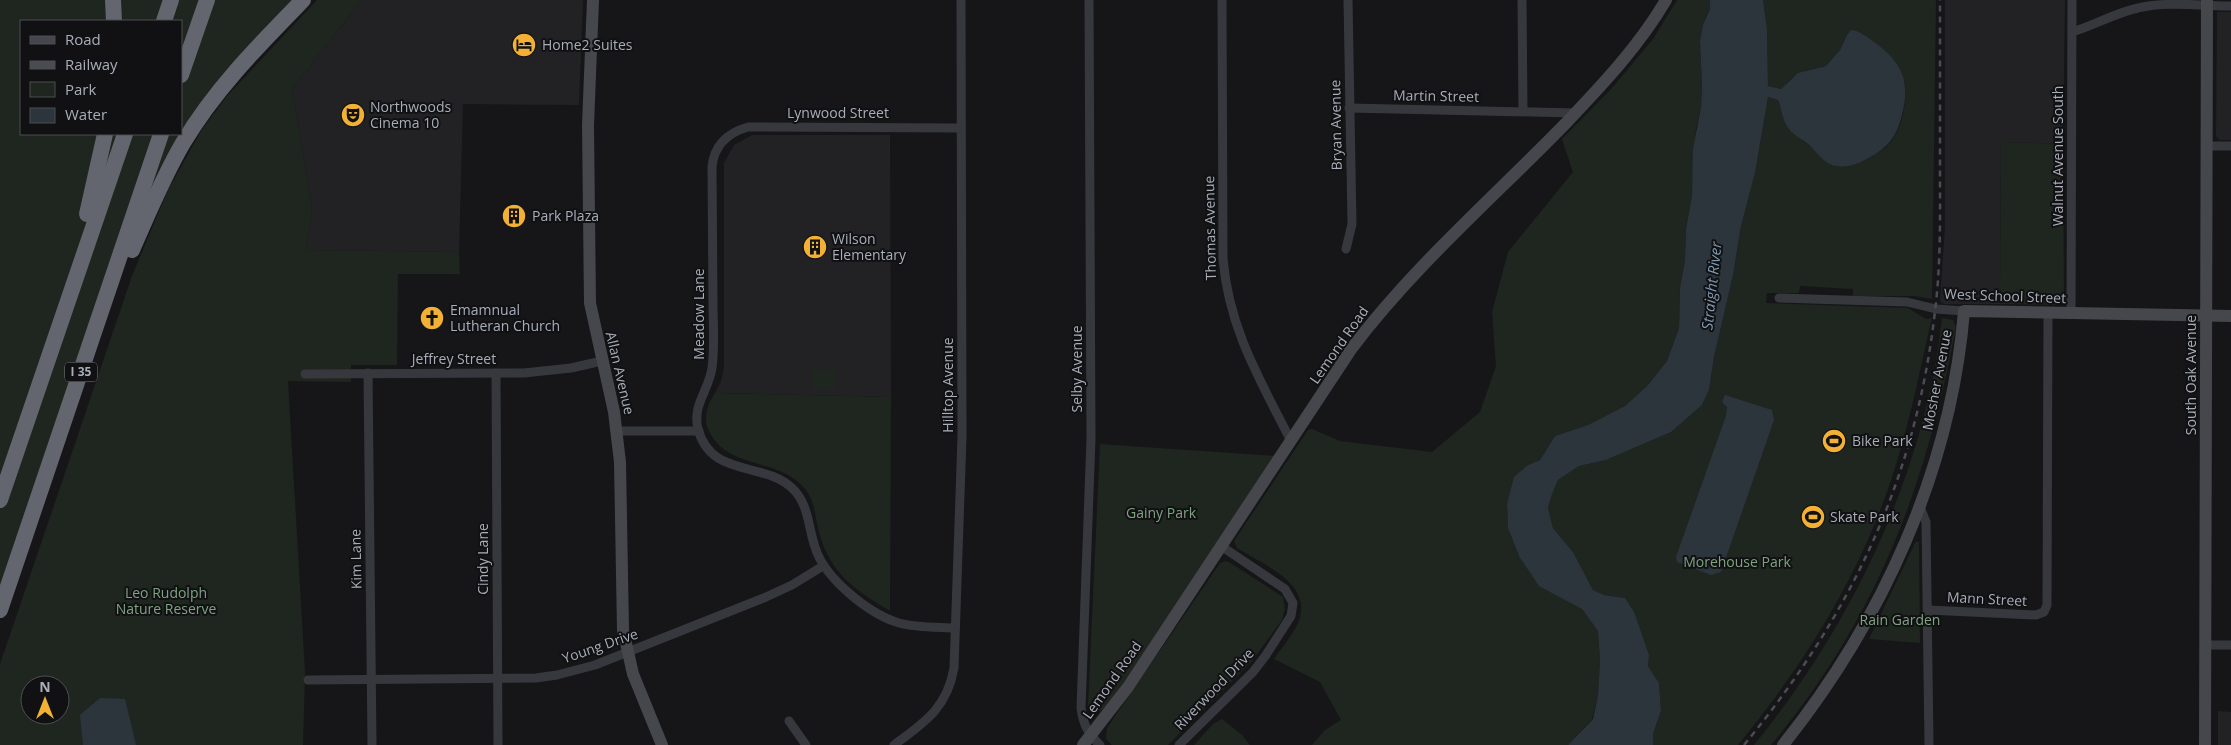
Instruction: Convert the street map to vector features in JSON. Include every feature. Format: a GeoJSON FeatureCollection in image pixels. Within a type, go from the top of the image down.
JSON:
{"type":"FeatureCollection","features":[{"type":"Feature","properties":{"kind":"highway"},"geometry":{"type":"LineString","coordinates":[[113,0],[114,20]]}},
{"type":"Feature","properties":{"kind":"highway"},"geometry":{"type":"LineString","coordinates":[[164,20],[171,0]]}},
{"type":"Feature","properties":{"kind":"highway"},"geometry":{"type":"LineString","coordinates":[[182,72],[207,0]]}},
{"type":"Feature","properties":{"kind":"highway"},"geometry":{"type":"LineString","coordinates":[[91,344],[156,196],[183,143],[232,75],[303,0]]}},
{"type":"Feature","properties":{"kind":"highway"},"geometry":{"type":"LineString","coordinates":[[52,346],[91,200],[105,135]]}},
{"type":"Feature","properties":{"kind":"highway","name":"I 35"},"geometry":{"type":"LineString","coordinates":[[0,500],[125,135]]}},
{"type":"Feature","properties":{"kind":"highway","name":"I 35"},"geometry":{"type":"LineString","coordinates":[[0,610],[161,135]]}},
{"type":"Feature","properties":{"kind":"street","name":"Allan Avenue"},"geometry":{"type":"LineString","coordinates":[[593,0],[588,124],[590,303],[617,431],[621,476],[622,608],[627,652],[636,682],[662,745]]}},
{"type":"Feature","properties":{"kind":"street","name":"Hilltop Avenue"},"geometry":{"type":"LineString","coordinates":[[894,745],[924,723],[942,702],[948,690],[954,668],[962,437],[961,0]]}},
{"type":"Feature","properties":{"kind":"street","name":"Selby Avenue"},"geometry":{"type":"LineString","coordinates":[[1089,0],[1091,439],[1081,708],[1084,725],[1091,742]]}},
{"type":"Feature","properties":{"kind":"street","name":"Thomas Avenue"},"geometry":{"type":"LineString","coordinates":[[1222,0],[1223,251],[1225,284],[1236,326],[1245,350],[1290,441]]}},
{"type":"Feature","properties":{"kind":"street","name":"Bryan Avenue"},"geometry":{"type":"LineString","coordinates":[[1346,249],[1352,224],[1348,0]]}},
{"type":"Feature","properties":{"kind":"street"},"geometry":{"type":"LineString","coordinates":[[1522,0],[1523,111]]}},
{"type":"Feature","properties":{"kind":"street","name":"Lemond Road"},"geometry":{"type":"LineString","coordinates":[[1091,742],[1352,348],[1407,280],[1575,113],[1628,55],[1666,0]]}},
{"type":"Feature","properties":{"kind":"street","name":"Walnut Avenue South"},"geometry":{"type":"LineString","coordinates":[[2072,0],[2072,313]]}},
{"type":"Feature","properties":{"kind":"street"},"geometry":{"type":"LineString","coordinates":[[2072,32],[2140,7],[2207,3],[2231,6]]}},
{"type":"Feature","properties":{"kind":"street","name":"South Oak Avenue"},"geometry":{"type":"LineString","coordinates":[[2205,745],[2207,3]]}},
{"type":"Feature","properties":{"kind":"street","name":"Martin Street"},"geometry":{"type":"LineString","coordinates":[[1349,108],[1575,113]]}},
{"type":"Feature","properties":{"kind":"street","name":"Lynwood Street"},"geometry":{"type":"LineString","coordinates":[[720,143],[737,130],[748,127],[961,128]]}},
{"type":"Feature","properties":{"kind":"street","name":"Meadow Lane"},"geometry":{"type":"LineString","coordinates":[[699,431],[697,410],[712,365],[712,167],[720,143]]}},
{"type":"Feature","properties":{"kind":"street"},"geometry":{"type":"LineString","coordinates":[[2206,146],[2231,146]]}},
{"type":"Feature","properties":{"kind":"street","name":"West School Street"},"geometry":{"type":"LineString","coordinates":[[1779,298],[1907,302],[1936,309],[1964,311],[2231,316]]}},
{"type":"Feature","properties":{"kind":"street","name":"Mosher Avenue"},"geometry":{"type":"LineString","coordinates":[[1783,745],[1826,690],[1866,625],[1920,507],[1937,453],[1951,395],[1962,339],[1964,311]]}},
{"type":"Feature","properties":{"kind":"street","name":"Mann Street"},"geometry":{"type":"LineString","coordinates":[[1928,610],[2036,615],[2044,612],[2047,605],[2048,313]]}},
{"type":"Feature","properties":{"kind":"street","name":"Jeffrey Street"},"geometry":{"type":"LineString","coordinates":[[305,374],[548,372],[602,361]]}},
{"type":"Feature","properties":{"kind":"street","name":"Kim Lane"},"geometry":{"type":"LineString","coordinates":[[368,373],[372,745]]}},
{"type":"Feature","properties":{"kind":"street","name":"Cindy Lane"},"geometry":{"type":"LineString","coordinates":[[496,373],[498,745]]}},
{"type":"Feature","properties":{"kind":"street"},"geometry":{"type":"LineString","coordinates":[[617,431],[699,431],[708,448],[726,463],[769,475],[793,489],[805,507],[814,547],[823,566],[842,587],[886,618],[913,626],[955,628]]}},
{"type":"Feature","properties":{"kind":"street"},"geometry":{"type":"LineString","coordinates":[[1920,507],[1926,522],[1928,745]]}},
{"type":"Feature","properties":{"kind":"street","name":"Riverwood Drive"},"geometry":{"type":"LineString","coordinates":[[1180,745],[1253,672],[1289,621],[1293,610],[1290,596],[1285,589],[1221,546]]}},
{"type":"Feature","properties":{"kind":"street","name":"Young Drive"},"geometry":{"type":"LineString","coordinates":[[308,680],[536,678],[557,675],[595,665],[766,597],[792,585],[823,566]]}},
{"type":"Feature","properties":{"kind":"street"},"geometry":{"type":"LineString","coordinates":[[2205,645],[2231,645]]}},
{"type":"Feature","properties":{"kind":"street"},"geometry":{"type":"LineString","coordinates":[[789,722],[806,745]]}},
{"type":"Feature","properties":{"kind":"shaded area"},"geometry":{"type":"Polygon","coordinates":[[[362,0],[583,0],[579,105],[463,104],[459,252],[306,250],[312,208],[292,89],[362,0]]]}},
{"type":"Feature","properties":{"kind":"shaded area"},"geometry":{"type":"Polygon","coordinates":[[[1945,0],[2065,0],[2063,144],[2001,142],[2000,288],[2003,304],[1944,304],[1940,301],[1945,226],[1945,0]]]}},
{"type":"Feature","properties":{"kind":"shaded area"},"geometry":{"type":"Polygon","coordinates":[[[2217,12],[2231,12],[2231,140],[2220,140],[2216,136],[2217,12]]]}},
{"type":"Feature","properties":{"kind":"shaded area"},"geometry":{"type":"Polygon","coordinates":[[[752,135],[890,135],[891,397],[715,393],[721,381],[724,367],[724,163],[734,145],[752,135]]]}},
{"type":"Feature","properties":{"kind":"shaded area"},"geometry":{"type":"Polygon","coordinates":[[[2218,711],[2231,712],[2231,745],[2218,745],[2218,711]]]}},
{"type":"Feature","properties":{"kind":"green space"},"geometry":{"type":"Polygon","coordinates":[[[0,0],[310,0],[253,51],[109,263],[0,599],[0,0]]]}},
{"type":"Feature","properties":{"kind":"green space","name":"Leo Rudolph Nature Reserve"},"geometry":{"type":"Polygon","coordinates":[[[317,0],[362,0],[292,89],[312,208],[306,250],[459,252],[460,274],[398,274],[397,365],[351,365],[351,382],[288,381],[305,672],[303,745],[0,745],[0,664],[132,276],[168,190],[201,131],[227,96],[317,0]]]}},
{"type":"Feature","properties":{"kind":"green space"},"geometry":{"type":"Polygon","coordinates":[[[1677,0],[1710,0],[1710,9],[1703,25],[1700,41],[1701,107],[1696,129],[1692,196],[1686,229],[1685,260],[1680,288],[1679,328],[1667,361],[1648,385],[1625,406],[1588,425],[1555,436],[1540,460],[1528,465],[1507,504],[1508,528],[1519,556],[1569,601],[1582,609],[1598,631],[1600,660],[1598,695],[1592,719],[1568,745],[1312,745],[1325,730],[1341,720],[1320,682],[1274,659],[1296,627],[1301,612],[1300,599],[1294,588],[1285,578],[1237,548],[1234,541],[1308,430],[1312,429],[1340,441],[1432,452],[1480,412],[1496,366],[1492,312],[1508,252],[1573,172],[1562,139],[1612,88],[1653,39],[1677,0]]]}},
{"type":"Feature","properties":{"kind":"green space","name":"Morehouse Park"},"geometry":{"type":"Polygon","coordinates":[[[1763,0],[1936,0],[1932,299],[1914,296],[1853,296],[1853,289],[1800,286],[1799,293],[1767,293],[1766,303],[1908,308],[1926,319],[1932,318],[1908,423],[1885,497],[1870,536],[1852,573],[1811,645],[1764,713],[1738,745],[1653,745],[1653,734],[1661,711],[1659,683],[1648,666],[1649,655],[1625,598],[1604,595],[1593,590],[1573,552],[1553,528],[1548,508],[1551,497],[1558,480],[1579,466],[1606,460],[1671,432],[1702,405],[1709,390],[1714,357],[1733,275],[1741,226],[1755,173],[1768,97],[1778,100],[1789,129],[1812,148],[1862,162],[1886,147],[1891,141],[1900,125],[1904,108],[1905,82],[1847,35],[1840,50],[1826,66],[1805,71],[1793,77],[1781,89],[1768,86],[1767,29],[1763,0]]]}},
{"type":"Feature","properties":{"kind":"green space"},"geometry":{"type":"Polygon","coordinates":[[[2001,142],[2063,144],[2064,298],[2057,305],[2003,304],[2000,288],[2001,142]]]}},
{"type":"Feature","properties":{"kind":"green space"},"geometry":{"type":"Polygon","coordinates":[[[1942,318],[1953,320],[1956,327],[1944,386],[1912,496],[1892,549],[1868,600],[1840,649],[1808,697],[1771,745],[1754,745],[1790,699],[1822,649],[1852,598],[1878,545],[1901,490],[1919,433],[1933,376],[1942,318]]]}},
{"type":"Feature","properties":{"kind":"green space"},"geometry":{"type":"Polygon","coordinates":[[[812,370],[836,370],[836,390],[812,390],[812,370]]]}},
{"type":"Feature","properties":{"kind":"green space"},"geometry":{"type":"Polygon","coordinates":[[[715,393],[891,397],[890,611],[855,588],[837,570],[824,547],[813,504],[805,489],[794,479],[781,472],[740,458],[716,442],[708,429],[706,420],[708,406],[715,393]]]}},
{"type":"Feature","properties":{"kind":"green space","name":"Gainy Park"},"geometry":{"type":"Polygon","coordinates":[[[1100,444],[1275,456],[1144,654],[1105,708],[1093,715],[1088,706],[1100,444]]]}},
{"type":"Feature","properties":{"kind":"green space","name":"Rain Garden"},"geometry":{"type":"Polygon","coordinates":[[[1916,541],[1919,542],[1920,643],[1869,639],[1916,541]]]}},
{"type":"Feature","properties":{"kind":"green space"},"geometry":{"type":"Polygon","coordinates":[[[1225,561],[1283,597],[1285,609],[1282,620],[1252,661],[1168,745],[1112,745],[1106,739],[1107,728],[1220,563],[1225,561]]]}},
{"type":"Feature","properties":{"kind":"green space"},"geometry":{"type":"Polygon","coordinates":[[[1222,719],[1242,735],[1250,745],[1194,745],[1213,724],[1222,719]]]}},
{"type":"Feature","properties":{"kind":"water","name":"Straight River"},"geometry":{"type":"Polygon","coordinates":[[[1710,0],[1763,0],[1767,29],[1768,86],[1781,89],[1798,73],[1826,66],[1840,50],[1851,30],[1859,32],[1887,52],[1899,68],[1905,85],[1902,115],[1891,141],[1876,154],[1851,165],[1832,165],[1791,131],[1785,122],[1778,100],[1768,97],[1755,173],[1741,226],[1733,275],[1714,357],[1709,390],[1702,405],[1671,432],[1606,460],[1579,466],[1558,480],[1548,508],[1553,528],[1573,552],[1593,590],[1604,595],[1625,598],[1634,612],[1649,655],[1648,666],[1659,683],[1661,711],[1653,734],[1653,745],[1568,745],[1593,719],[1598,695],[1600,660],[1598,631],[1582,609],[1539,586],[1519,556],[1508,528],[1507,504],[1514,477],[1528,465],[1540,460],[1555,436],[1588,425],[1625,406],[1648,385],[1667,361],[1679,328],[1680,288],[1685,260],[1686,229],[1692,196],[1693,149],[1701,107],[1700,41],[1703,25],[1710,9],[1710,0]]]}},
{"type":"Feature","properties":{"kind":"water"},"geometry":{"type":"Polygon","coordinates":[[[1725,395],[1772,410],[1774,420],[1721,572],[1711,575],[1677,562],[1676,557],[1726,416],[1727,407],[1722,402],[1725,395]]]}},
{"type":"Feature","properties":{"kind":"water"},"geometry":{"type":"Polygon","coordinates":[[[100,698],[125,699],[136,745],[83,745],[80,715],[100,698]]]}},
{"type":"Feature","properties":{"kind":"railway"},"geometry":{"type":"LineString","coordinates":[[1744,745],[1782,696],[1816,646],[1846,595],[1872,542],[1894,488],[1912,431],[1926,373],[1938,275],[1940,221],[1940,0]]}},
{"type":"Feature","properties":{"kind":"place","name":"Home2 Suites"},"geometry":{"type":"Point","coordinates":[524,45]}},
{"type":"Feature","properties":{"kind":"place","name":"Northwoods Cinema 10"},"geometry":{"type":"Point","coordinates":[353,115]}},
{"type":"Feature","properties":{"kind":"place","name":"Park Plaza"},"geometry":{"type":"Point","coordinates":[514,216]}},
{"type":"Feature","properties":{"kind":"place","name":"Wilson Elementary"},"geometry":{"type":"Point","coordinates":[815,247]}},
{"type":"Feature","properties":{"kind":"place","name":"Emamnual Lutheran Church"},"geometry":{"type":"Point","coordinates":[432,318]}},
{"type":"Feature","properties":{"kind":"place","name":"Bike Park"},"geometry":{"type":"Point","coordinates":[1834,441]}},
{"type":"Feature","properties":{"kind":"place","name":"Skate Park"},"geometry":{"type":"Point","coordinates":[1813,517]}}]}
